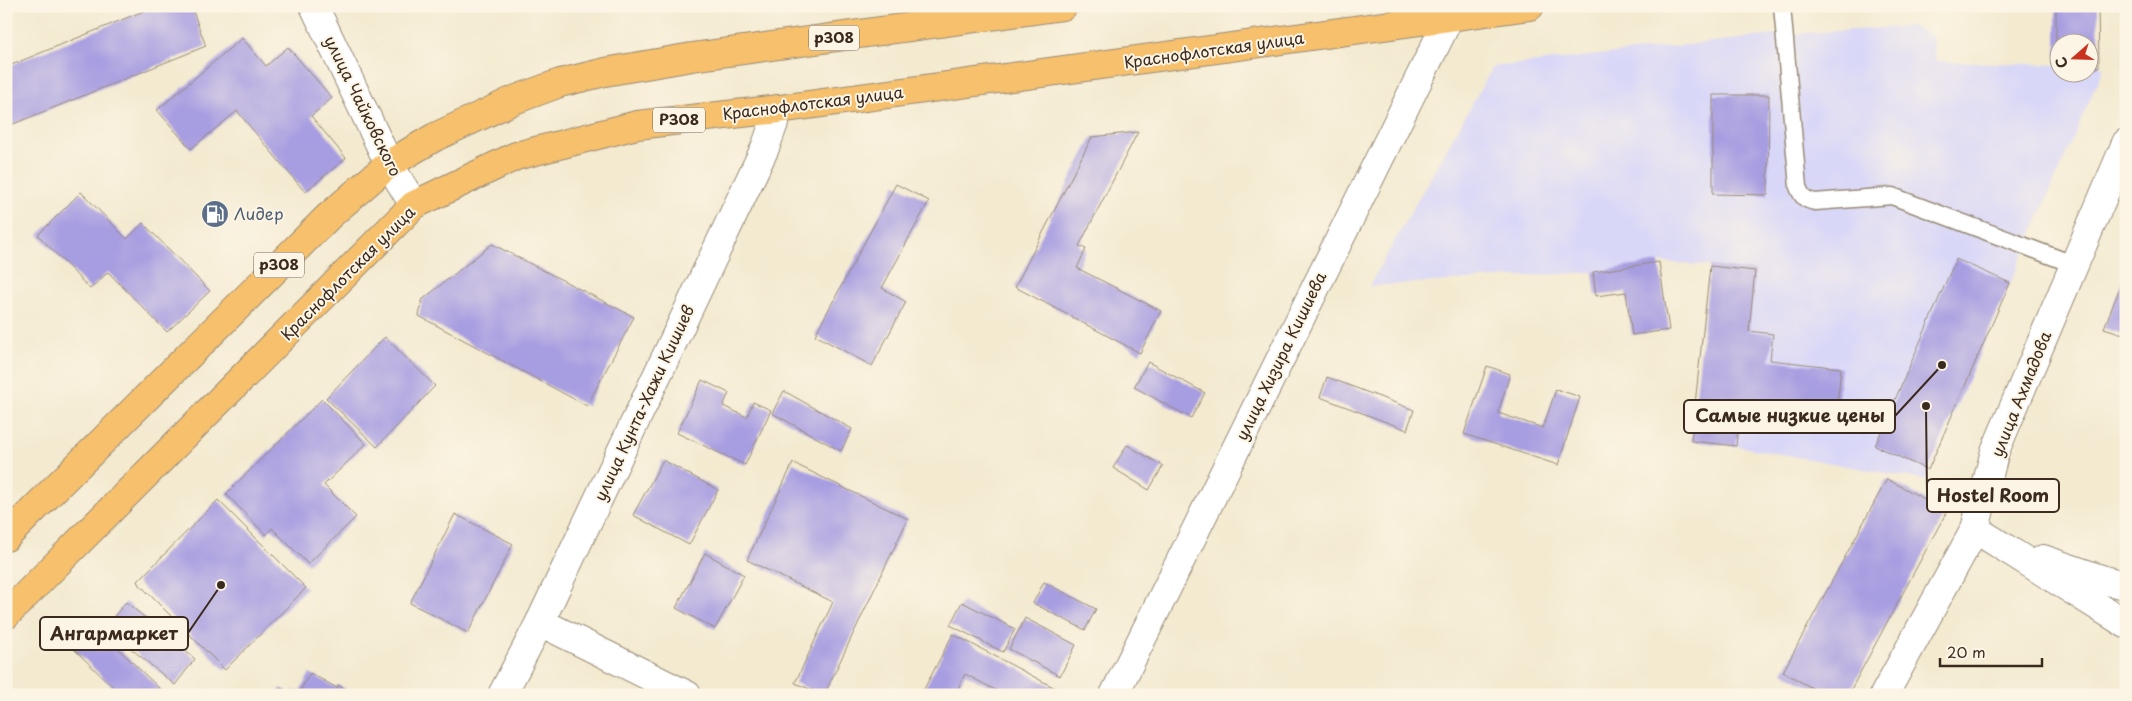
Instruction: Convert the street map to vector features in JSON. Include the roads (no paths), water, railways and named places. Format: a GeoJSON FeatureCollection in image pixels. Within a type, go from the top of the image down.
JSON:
{"type":"FeatureCollection","features":[{"type":"Feature","properties":{"kind":"main road","name":"p308"},"geometry":{"type":"LineString","coordinates":[[6,537],[328,216],[388,164],[435,137],[514,100],[560,83],[596,74],[692,57],[1063,6]]}},
{"type":"Feature","properties":{"kind":"main road","name":"Краснофлотская улица"},"geometry":{"type":"LineString","coordinates":[[6,615],[414,205],[525,154],[637,125],[779,109],[1530,6]]}},
{"type":"Feature","properties":{"kind":"street","name":"улица Чайковского"},"geometry":{"type":"LineString","coordinates":[[314,6],[388,164],[414,205]]}},
{"type":"Feature","properties":{"kind":"street","name":"улица Хизира Кишиева"},"geometry":{"type":"LineString","coordinates":[[1114,695],[1449,18]]}},
{"type":"Feature","properties":{"kind":"street","name":"улица Кунта-Хажи Кишиев"},"geometry":{"type":"LineString","coordinates":[[502,695],[540,622],[766,148],[779,109]]}},
{"type":"Feature","properties":{"kind":"street","name":"улица Ахмадова"},"geometry":{"type":"LineString","coordinates":[[1884,695],[1975,529],[1995,451],[2075,265],[2118,181],[2126,143]]}},
{"type":"Feature","properties":{"kind":"street"},"geometry":{"type":"LineString","coordinates":[[1975,529],[2046,560],[2126,585]]}},
{"type":"Feature","properties":{"kind":"street"},"geometry":{"type":"LineString","coordinates":[[1975,529],[2126,624]]}},
{"type":"Feature","properties":{"kind":"street"},"geometry":{"type":"LineString","coordinates":[[540,622],[687,695]]}},
{"type":"Feature","properties":{"kind":"lane"},"geometry":{"type":"LineString","coordinates":[[1782,6],[1798,187],[1801,195],[1807,200],[1815,202],[1892,196],[2075,265]]}},
{"type":"Feature","properties":{"kind":"place","name":"Лидер"},"geometry":{"type":"Point","coordinates":[215,214]}},
{"type":"Feature","properties":{"kind":"place","name":"Самые низкие цены"},"geometry":{"type":"Point","coordinates":[1942,365]}},
{"type":"Feature","properties":{"kind":"place","name":"Hostel Room"},"geometry":{"type":"Point","coordinates":[1926,406]}},
{"type":"Feature","properties":{"kind":"place","name":"Ангармаркет"},"geometry":{"type":"Point","coordinates":[221,585]}}]}
